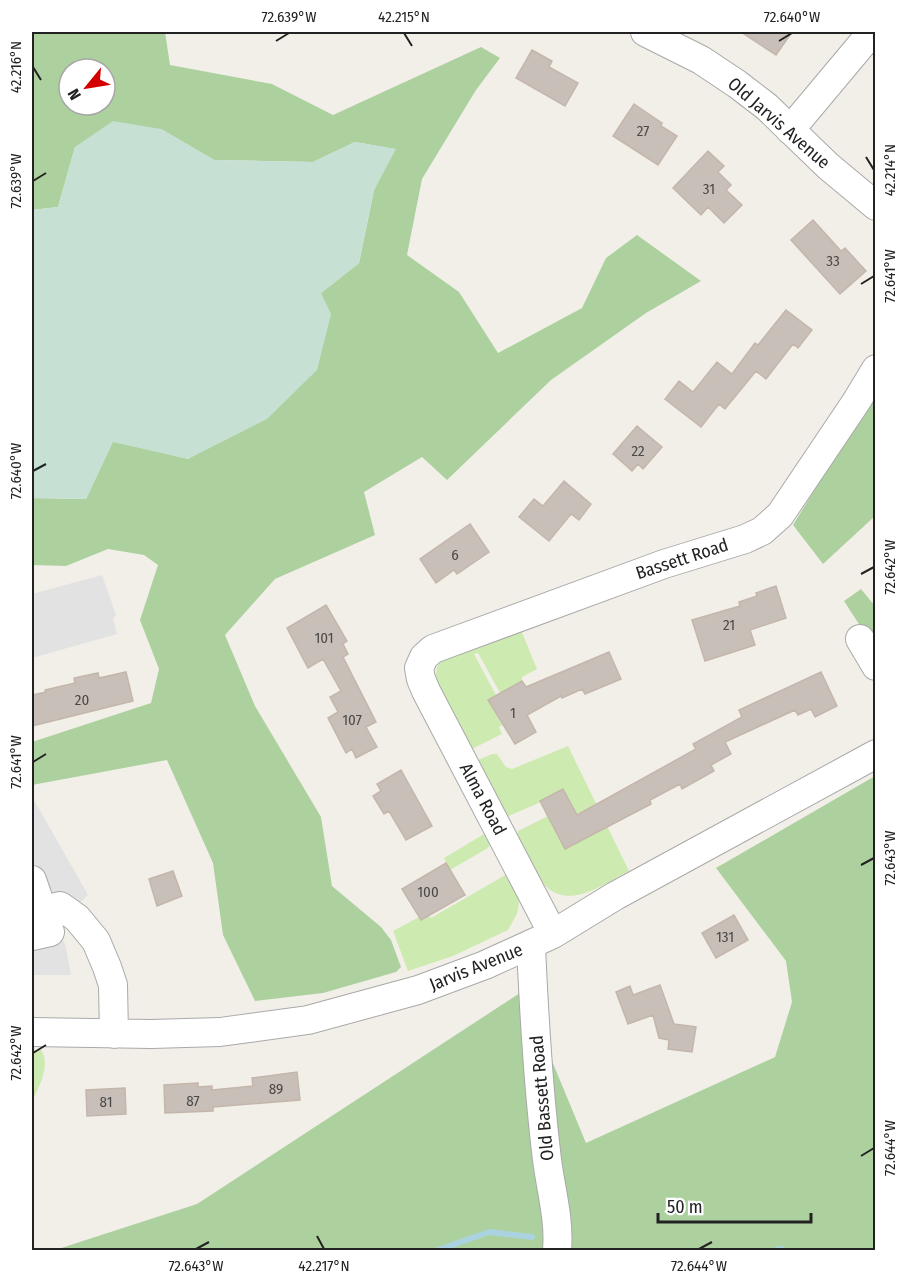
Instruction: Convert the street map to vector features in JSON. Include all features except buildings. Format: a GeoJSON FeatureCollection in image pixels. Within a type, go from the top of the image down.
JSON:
{"type":"FeatureCollection","features":[{"type":"Feature","properties":{"kind":"street","name":"Old Jarvis Avenue"},"geometry":{"type":"LineString","coordinates":[[645,32],[674,45],[718,70],[767,107],[841,178],[876,206]]}},
{"type":"Feature","properties":{"kind":"street"},"geometry":{"type":"LineString","coordinates":[[790,130],[872,32]]}},
{"type":"Feature","properties":{"kind":"street","name":"Bassett Road"},"geometry":{"type":"LineString","coordinates":[[421,662],[433,649],[457,639],[671,562],[745,539],[762,531],[780,515],[876,369]]}},
{"type":"Feature","properties":{"kind":"street"},"geometry":{"type":"LineString","coordinates":[[860,639],[876,666]]}},
{"type":"Feature","properties":{"kind":"street","name":"Alma Road"},"geometry":{"type":"LineString","coordinates":[[421,662],[419,673],[426,691],[542,940]]}},
{"type":"Feature","properties":{"kind":"street","name":"Jarvis Avenue"},"geometry":{"type":"LineString","coordinates":[[32,1032],[114,1034],[220,1032],[308,1020],[418,990],[542,940],[615,897],[876,754]]}},
{"type":"Feature","properties":{"kind":"street"},"geometry":{"type":"LineString","coordinates":[[32,880],[37,923],[60,906],[77,918],[96,941],[112,985],[114,1034]]}},
{"type":"Feature","properties":{"kind":"street","name":"Old Bassett Road"},"geometry":{"type":"LineString","coordinates":[[542,940],[537,1053],[546,1153],[559,1231],[558,1251]]}},
{"type":"Feature","properties":{"kind":"green space"},"geometry":{"type":"Polygon","coordinates":[[[32,32],[165,32],[170,65],[272,84],[333,115],[481,47],[500,58],[476,90],[422,179],[407,255],[459,292],[498,353],[582,308],[606,258],[637,235],[701,281],[646,313],[551,380],[447,480],[422,457],[364,492],[375,535],[275,579],[225,635],[255,706],[321,817],[332,886],[381,927],[391,940],[401,967],[396,972],[323,993],[255,1001],[223,935],[213,863],[167,760],[32,785],[32,742],[151,703],[159,669],[140,620],[158,565],[144,555],[108,549],[66,566],[32,565],[32,498],[86,499],[113,441],[189,459],[321,293],[359,263],[374,190],[395,149],[355,142],[313,162],[214,160],[161,129],[75,147],[58,207],[32,210],[32,32]]]}},
{"type":"Feature","properties":{"kind":"green space"},"geometry":{"type":"Polygon","coordinates":[[[113,121],[161,129],[214,160],[313,162],[355,142],[396,149],[374,190],[359,263],[321,293],[331,314],[317,370],[267,419],[188,459],[113,442],[86,499],[32,498],[32,210],[58,207],[75,147],[113,121]]]}},
{"type":"Feature","properties":{"kind":"green space"},"geometry":{"type":"Polygon","coordinates":[[[875,385],[875,516],[823,564],[793,525],[859,418],[875,385]]]}},
{"type":"Feature","properties":{"kind":"green space"},"geometry":{"type":"Polygon","coordinates":[[[861,589],[875,606],[875,649],[844,601],[861,589]]]}},
{"type":"Feature","properties":{"kind":"green space"},"geometry":{"type":"Polygon","coordinates":[[[521,630],[537,669],[522,677],[522,681],[500,693],[478,653],[474,654],[496,695],[488,700],[502,725],[499,727],[502,734],[470,750],[435,679],[437,667],[442,660],[521,630]]]}},
{"type":"Feature","properties":{"kind":"green space"},"geometry":{"type":"Polygon","coordinates":[[[568,746],[629,871],[597,888],[574,896],[552,891],[542,882],[517,838],[518,831],[548,816],[565,849],[600,831],[590,809],[577,815],[563,789],[541,802],[506,817],[478,760],[497,754],[506,767],[512,769],[568,746]]]}},
{"type":"Feature","properties":{"kind":"green space"},"geometry":{"type":"Polygon","coordinates":[[[875,776],[875,1250],[55,1250],[197,1204],[523,991],[586,1143],[775,1057],[792,1002],[786,961],[716,868],[875,776]]]}},
{"type":"Feature","properties":{"kind":"green space"},"geometry":{"type":"Polygon","coordinates":[[[484,834],[490,844],[488,848],[450,870],[444,858],[484,834]]]}},
{"type":"Feature","properties":{"kind":"green space"},"geometry":{"type":"Polygon","coordinates":[[[507,874],[519,903],[517,914],[508,930],[453,956],[408,971],[393,931],[419,917],[421,920],[429,916],[431,918],[507,874]]]}},
{"type":"Feature","properties":{"kind":"green space"},"geometry":{"type":"Polygon","coordinates":[[[32,1050],[41,1050],[45,1062],[43,1076],[32,1101],[32,1050]]]}},
{"type":"Feature","properties":{"kind":"shaded area"},"geometry":{"type":"Polygon","coordinates":[[[102,575],[116,615],[113,618],[117,634],[32,658],[32,594],[102,575]]]}},
{"type":"Feature","properties":{"kind":"shaded area"},"geometry":{"type":"Polygon","coordinates":[[[34,800],[88,895],[57,924],[66,948],[71,975],[32,975],[32,801],[34,800]]]}},
{"type":"Feature","properties":{"kind":"waterway"},"geometry":{"type":"LineString","coordinates":[[438,1250],[489,1232],[532,1237]]}},
{"type":"Feature","properties":{"kind":"waterway"},"geometry":{"type":"LineString","coordinates":[[776,1250],[782,1249]]}}]}
